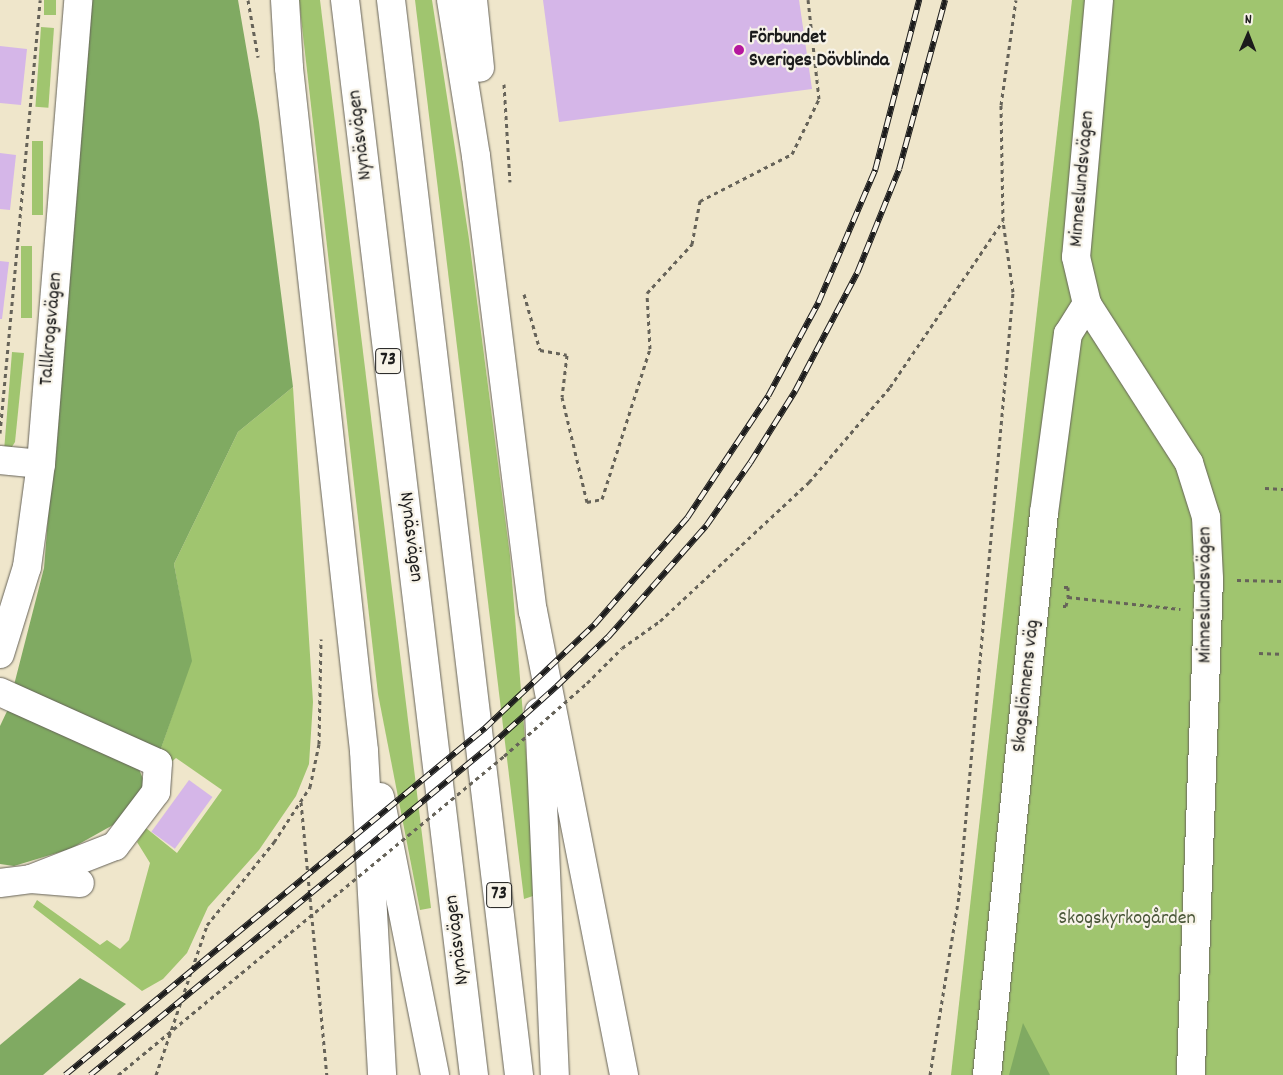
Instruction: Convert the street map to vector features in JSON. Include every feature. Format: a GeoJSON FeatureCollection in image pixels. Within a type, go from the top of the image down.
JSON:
{"type":"FeatureCollection","features":[{"type":"Feature","properties":{"kind":"main road","name":"Tallkrogsvägen"},"geometry":{"type":"LineString","coordinates":[[0,654],[27,567],[41,464],[78,0]]}},
{"type":"Feature","properties":{"kind":"main road"},"geometry":{"type":"LineString","coordinates":[[276,0],[289,68]]}},
{"type":"Feature","properties":{"kind":"main road"},"geometry":{"type":"LineString","coordinates":[[285,0],[289,68],[364,751],[382,1075]]}},
{"type":"Feature","properties":{"kind":"main road","name":"Nynäsvägen"},"geometry":{"type":"LineString","coordinates":[[345,0],[474,1075]]}},
{"type":"Feature","properties":{"kind":"main road","name":"73"},"geometry":{"type":"LineString","coordinates":[[391,0],[519,1075]]}},
{"type":"Feature","properties":{"kind":"main road"},"geometry":{"type":"LineString","coordinates":[[452,0],[476,156],[534,611],[624,1075]]}},
{"type":"Feature","properties":{"kind":"main road"},"geometry":{"type":"LineString","coordinates":[[473,0],[483,105],[476,156]]}},
{"type":"Feature","properties":{"kind":"main road","name":"Minneslundsvägen"},"geometry":{"type":"LineString","coordinates":[[1099,0],[1076,257],[1087,304],[1189,463],[1206,517],[1209,579],[1191,1075]]}},
{"type":"Feature","properties":{"kind":"main road","name":"Skogslönnens väg"},"geometry":{"type":"LineString","coordinates":[[987,1075],[1048,484],[1068,334],[1087,304]]}},
{"type":"Feature","properties":{"kind":"main road"},"geometry":{"type":"LineString","coordinates":[[0,460],[41,464]]}},
{"type":"Feature","properties":{"kind":"main road"},"geometry":{"type":"LineString","coordinates":[[534,611],[554,1075]]}},
{"type":"Feature","properties":{"kind":"main road"},"geometry":{"type":"LineString","coordinates":[[356,678],[435,1075]]}},
{"type":"Feature","properties":{"kind":"main road"},"geometry":{"type":"LineString","coordinates":[[0,692],[158,763],[156,792],[115,846],[31,879]]}},
{"type":"Feature","properties":{"kind":"main road"},"geometry":{"type":"LineString","coordinates":[[0,883],[31,879],[80,883]]}},
{"type":"Feature","properties":{"kind":"path"},"geometry":{"type":"LineString","coordinates":[[0,436],[40,0]]}},
{"type":"Feature","properties":{"kind":"path"},"geometry":{"type":"LineString","coordinates":[[526,324],[521,285],[540,350],[567,355],[562,397],[587,502],[602,499],[650,349],[647,293],[692,244],[700,201],[792,154],[818,99],[808,0]]}},
{"type":"Feature","properties":{"kind":"path"},"geometry":{"type":"LineString","coordinates":[[930,1075],[959,895],[1013,292],[1003,221],[1001,105],[1016,0]]}},
{"type":"Feature","properties":{"kind":"path"},"geometry":{"type":"LineString","coordinates":[[504,81],[510,188]]}},
{"type":"Feature","properties":{"kind":"path"},"geometry":{"type":"LineString","coordinates":[[118,1075],[504,756],[587,683],[622,648],[660,621],[809,482],[890,387],[1003,221]]}},
{"type":"Feature","properties":{"kind":"path"},"geometry":{"type":"LineString","coordinates":[[1265,488],[1283,489]]}},
{"type":"Feature","properties":{"kind":"path"},"geometry":{"type":"LineString","coordinates":[[1209,579],[1283,581]]}},
{"type":"Feature","properties":{"kind":"path"},"geometry":{"type":"LineString","coordinates":[[1057,604],[1066,606],[1068,597],[1068,587],[1058,587]]}},
{"type":"Feature","properties":{"kind":"path"},"geometry":{"type":"LineString","coordinates":[[1068,597],[1208,612]]}},
{"type":"Feature","properties":{"kind":"path"},"geometry":{"type":"LineString","coordinates":[[1259,653],[1283,654]]}},
{"type":"Feature","properties":{"kind":"path"},"geometry":{"type":"LineString","coordinates":[[574,688],[576,698]]}},
{"type":"Feature","properties":{"kind":"path"},"geometry":{"type":"LineString","coordinates":[[156,1075],[207,925],[274,842],[301,801],[327,1075]]}},
{"type":"Feature","properties":{"kind":"green space"},"geometry":{"type":"Polygon","coordinates":[[[44,0],[56,0],[56,15],[44,15],[44,0]]]}},
{"type":"Feature","properties":{"kind":"green space"},"geometry":{"type":"Polygon","coordinates":[[[89,0],[238,0],[259,122],[293,387],[238,432],[174,564],[192,661],[158,757],[14,685],[44,568],[89,0]]]}},
{"type":"Feature","properties":{"kind":"green space"},"geometry":{"type":"Polygon","coordinates":[[[299,0],[320,0],[431,908],[420,910],[378,694],[299,0]]]}},
{"type":"Feature","properties":{"kind":"green space"},"geometry":{"type":"Polygon","coordinates":[[[415,0],[432,0],[469,239],[510,556],[528,776],[533,896],[524,899],[415,0]]]}},
{"type":"Feature","properties":{"kind":"green space","name":"Skogskyrkogården"},"geometry":{"type":"Polygon","coordinates":[[[1072,0],[1283,0],[1283,1075],[951,1075],[1072,0]]]}},
{"type":"Feature","properties":{"kind":"green space"},"geometry":{"type":"Polygon","coordinates":[[[41,27],[54,28],[48,108],[35,107],[41,27]]]}},
{"type":"Feature","properties":{"kind":"green space"},"geometry":{"type":"Polygon","coordinates":[[[32,141],[43,141],[43,215],[32,215],[32,141]]]}},
{"type":"Feature","properties":{"kind":"green space"},"geometry":{"type":"Polygon","coordinates":[[[21,246],[32,246],[32,318],[21,318],[21,246]]]}},
{"type":"Feature","properties":{"kind":"green space"},"geometry":{"type":"Polygon","coordinates":[[[12,352],[24,353],[15,442],[10,450],[4,451],[12,352]]]}},
{"type":"Feature","properties":{"kind":"green space"},"geometry":{"type":"Polygon","coordinates":[[[293,387],[313,702],[309,764],[296,796],[259,850],[208,907],[187,953],[163,979],[142,991],[33,907],[37,900],[100,945],[107,940],[120,949],[129,940],[150,863],[137,842],[146,828],[177,853],[222,790],[176,758],[168,765],[158,757],[191,661],[174,564],[238,432],[293,387]]]}},
{"type":"Feature","properties":{"kind":"green space"},"geometry":{"type":"Polygon","coordinates":[[[9,707],[139,769],[145,784],[135,806],[113,825],[70,849],[14,866],[0,864],[0,726],[9,707]]]}},
{"type":"Feature","properties":{"kind":"green space"},"geometry":{"type":"Polygon","coordinates":[[[80,978],[126,1004],[43,1075],[0,1075],[0,1045],[80,978]]]}},
{"type":"Feature","properties":{"kind":"green space"},"geometry":{"type":"Polygon","coordinates":[[[1023,1023],[1050,1075],[1009,1075],[1023,1023]]]}},
{"type":"Feature","properties":{"kind":"building"},"geometry":{"type":"Polygon","coordinates":[[[543,0],[799,0],[812,89],[559,122],[543,0]]]}},
{"type":"Feature","properties":{"kind":"building"},"geometry":{"type":"Polygon","coordinates":[[[0,46],[27,49],[21,105],[0,103],[0,46]]]}},
{"type":"Feature","properties":{"kind":"building"},"geometry":{"type":"Polygon","coordinates":[[[0,153],[16,155],[10,210],[0,209],[0,153]]]}},
{"type":"Feature","properties":{"kind":"building"},"geometry":{"type":"Polygon","coordinates":[[[0,261],[9,262],[2,319],[0,319],[0,261]]]}},
{"type":"Feature","properties":{"kind":"building"},"geometry":{"type":"Polygon","coordinates":[[[189,780],[212,797],[175,849],[151,832],[189,780]]]}},
{"type":"Feature","properties":{"kind":"railway"},"geometry":{"type":"LineString","coordinates":[[65,1075],[485,728],[594,625],[687,518],[768,396],[818,303],[875,170],[919,0]]}},
{"type":"Feature","properties":{"kind":"railway"},"geometry":{"type":"LineString","coordinates":[[90,1075],[491,745],[608,637],[706,526],[750,463],[795,391],[857,273],[899,169],[945,0]]}},
{"type":"Feature","properties":{"kind":"place","name":"Förbundet Sveriges Dövblinda"},"geometry":{"type":"Point","coordinates":[739,50]}}]}
